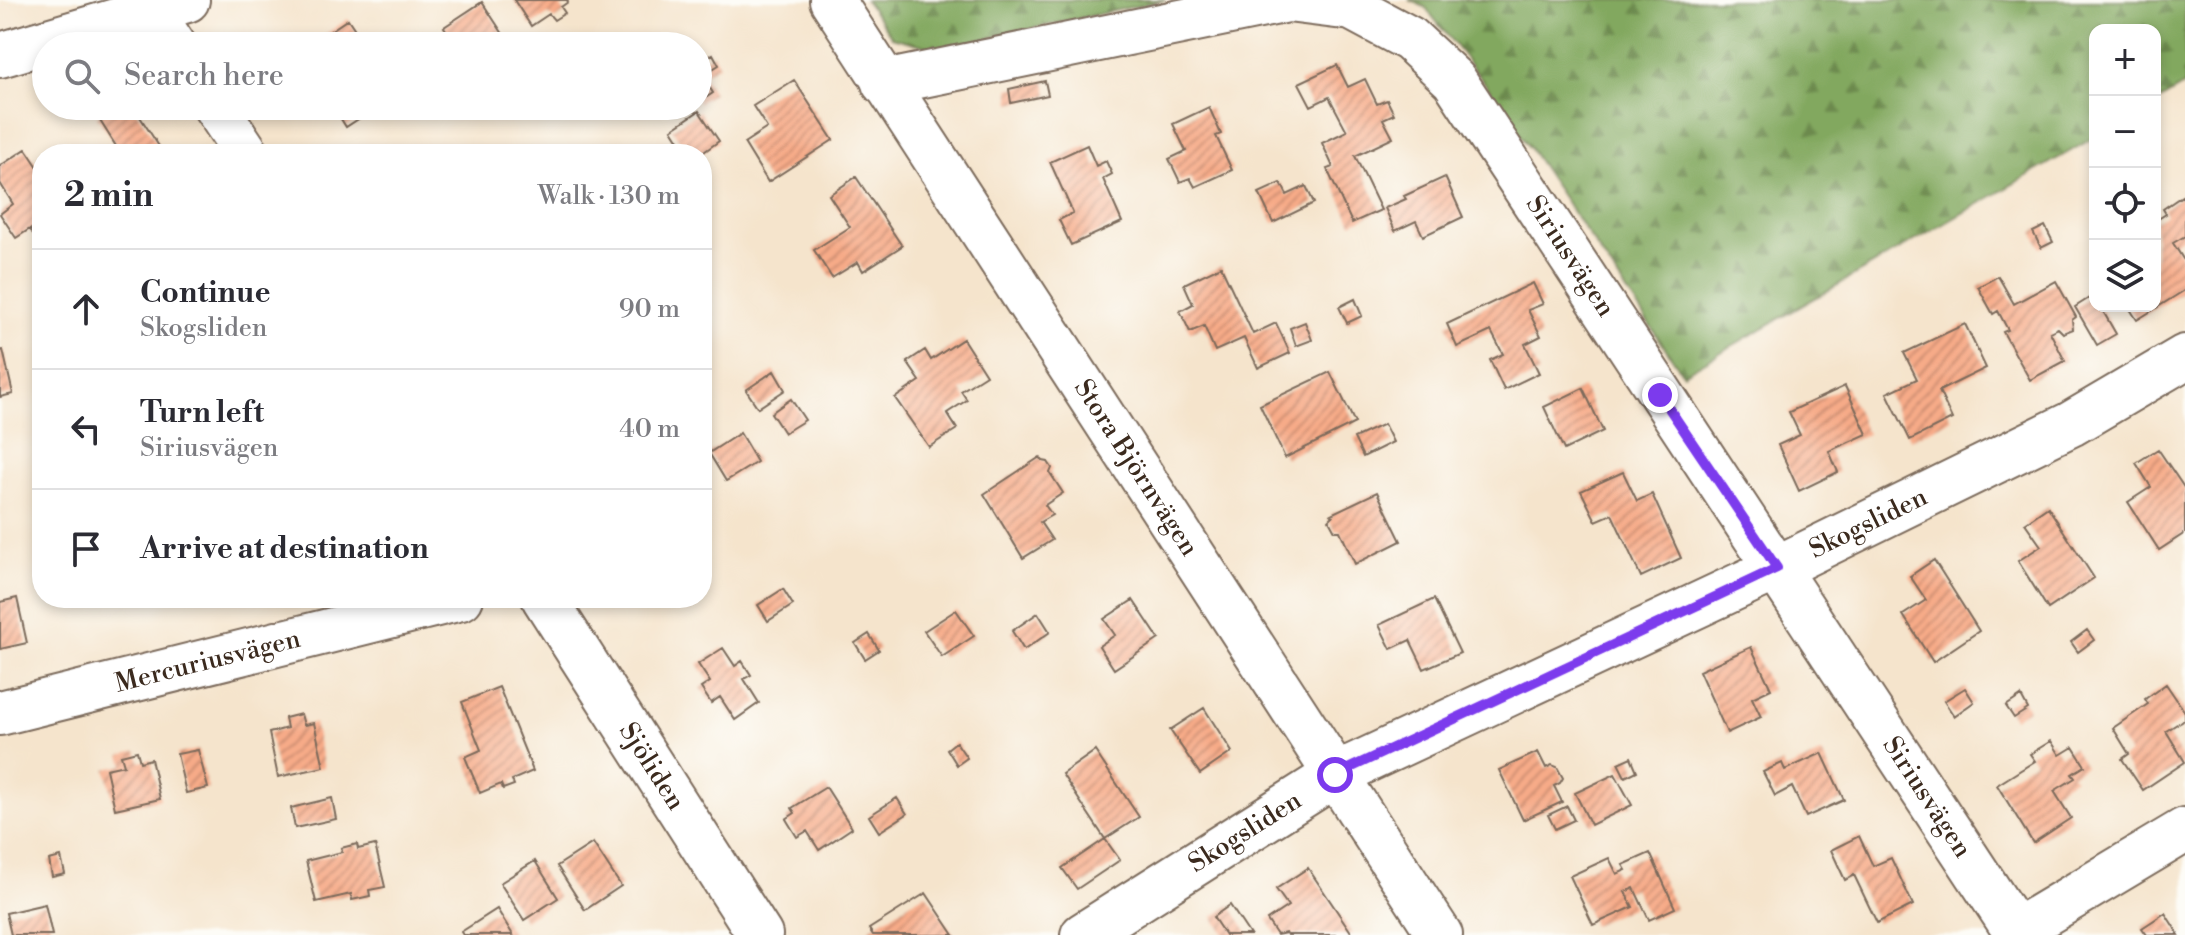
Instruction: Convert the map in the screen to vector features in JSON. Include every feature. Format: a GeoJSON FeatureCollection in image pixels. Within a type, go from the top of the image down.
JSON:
{"type":"FeatureCollection","features":[{"type":"Feature","properties":{"kind":"street","name":"Stora Björnvägen"},"geometry":{"type":"LineString","coordinates":[[832,0],[1440,935]]}},
{"type":"Feature","properties":{"kind":"street","name":"Siriusvägen"},"geometry":{"type":"LineString","coordinates":[[884,83],[1288,0],[1352,8],[1410,39],[1454,80],[2017,933]]}},
{"type":"Feature","properties":{"kind":"street"},"geometry":{"type":"LineString","coordinates":[[71,32],[160,3],[169,32]]}},
{"type":"Feature","properties":{"kind":"street"},"geometry":{"type":"LineString","coordinates":[[0,55],[32,45]]}},
{"type":"Feature","properties":{"kind":"street"},"geometry":{"type":"LineString","coordinates":[[224,120],[240,144]]}},
{"type":"Feature","properties":{"kind":"street","name":"Skogsliden"},"geometry":{"type":"LineString","coordinates":[[1083,935],[1335,775],[1777,568],[2071,424],[2185,357]]}},
{"type":"Feature","properties":{"kind":"street","name":"Mercuriusvägen"},"geometry":{"type":"LineString","coordinates":[[0,713],[421,608]]}},
{"type":"Feature","properties":{"kind":"street","name":"Sjöliden"},"geometry":{"type":"LineString","coordinates":[[550,608],[760,935]]}},
{"type":"Feature","properties":{"kind":"street"},"geometry":{"type":"LineString","coordinates":[[2017,933],[2185,830]]}},
{"type":"Feature","properties":{"kind":"green space"},"geometry":{"type":"Polygon","coordinates":[[[865,0],[1165,0],[937,49],[892,37],[865,0]]]}},
{"type":"Feature","properties":{"kind":"green space"},"geometry":{"type":"Polygon","coordinates":[[[1409,0],[2185,0],[2185,85],[2161,99],[2161,24],[2089,24],[2089,140],[1683,374],[1490,90],[1425,7],[1409,0]]]}},
{"type":"Feature","properties":{"kind":"building"},"geometry":{"type":"Polygon","coordinates":[[[514,0],[568,2],[561,7],[565,13],[554,20],[549,14],[531,26],[514,0]]]}},
{"type":"Feature","properties":{"kind":"building"},"geometry":{"type":"Polygon","coordinates":[[[482,2],[502,32],[447,32],[444,27],[482,2]]]}},
{"type":"Feature","properties":{"kind":"building"},"geometry":{"type":"Polygon","coordinates":[[[348,19],[357,32],[329,32],[348,19]]]}},
{"type":"Feature","properties":{"kind":"building"},"geometry":{"type":"Polygon","coordinates":[[[712,55],[719,65],[712,69],[712,55]]]}},
{"type":"Feature","properties":{"kind":"building"},"geometry":{"type":"Polygon","coordinates":[[[1337,65],[1348,87],[1365,79],[1377,104],[1387,100],[1394,114],[1383,119],[1393,138],[1355,156],[1381,210],[1352,223],[1327,169],[1333,167],[1322,143],[1347,131],[1329,97],[1311,106],[1299,83],[1337,65]]]}},
{"type":"Feature","properties":{"kind":"building"},"geometry":{"type":"Polygon","coordinates":[[[794,80],[833,140],[768,182],[744,143],[767,128],[753,106],[794,80]]]}},
{"type":"Feature","properties":{"kind":"building"},"geometry":{"type":"Polygon","coordinates":[[[1045,81],[1048,95],[1011,103],[1009,89],[1045,81]]]}},
{"type":"Feature","properties":{"kind":"building"},"geometry":{"type":"Polygon","coordinates":[[[1209,107],[1221,134],[1216,136],[1232,170],[1195,187],[1190,178],[1180,182],[1169,159],[1186,151],[1173,124],[1209,107]]]}},
{"type":"Feature","properties":{"kind":"building"},"geometry":{"type":"Polygon","coordinates":[[[100,120],[142,120],[158,144],[115,144],[100,120]]]}},
{"type":"Feature","properties":{"kind":"building"},"geometry":{"type":"Polygon","coordinates":[[[342,120],[357,120],[346,127],[342,120]]]}},
{"type":"Feature","properties":{"kind":"building"},"geometry":{"type":"Polygon","coordinates":[[[686,120],[705,120],[719,141],[712,146],[682,144],[672,129],[686,120]]]}},
{"type":"Feature","properties":{"kind":"building"},"geometry":{"type":"Polygon","coordinates":[[[1087,145],[1096,166],[1106,161],[1112,174],[1103,179],[1122,222],[1071,245],[1059,220],[1073,213],[1050,162],[1087,145]]]}},
{"type":"Feature","properties":{"kind":"building"},"geometry":{"type":"Polygon","coordinates":[[[26,149],[32,158],[32,232],[30,229],[16,238],[0,214],[13,204],[0,183],[0,166],[26,149]]]}},
{"type":"Feature","properties":{"kind":"building"},"geometry":{"type":"Polygon","coordinates":[[[856,177],[902,246],[863,271],[858,262],[832,278],[814,250],[850,227],[829,195],[856,177]]]}},
{"type":"Feature","properties":{"kind":"building"},"geometry":{"type":"Polygon","coordinates":[[[1445,177],[1463,217],[1423,236],[1416,221],[1395,231],[1385,208],[1445,177]]]}},
{"type":"Feature","properties":{"kind":"building"},"geometry":{"type":"Polygon","coordinates":[[[1281,183],[1287,195],[1306,186],[1314,203],[1273,223],[1259,193],[1281,183]]]}},
{"type":"Feature","properties":{"kind":"building"},"geometry":{"type":"Polygon","coordinates":[[[2182,196],[2185,201],[2185,236],[2173,243],[2185,262],[2185,290],[2161,305],[2161,217],[2166,214],[2163,209],[2182,196]]]}},
{"type":"Feature","properties":{"kind":"building"},"geometry":{"type":"Polygon","coordinates":[[[2045,226],[2053,242],[2041,248],[2033,232],[2045,226]]]}},
{"type":"Feature","properties":{"kind":"building"},"geometry":{"type":"Polygon","coordinates":[[[1221,266],[1253,334],[1276,323],[1290,353],[1258,368],[1244,338],[1215,351],[1204,326],[1190,332],[1180,311],[1193,304],[1184,284],[1221,266]]]}},
{"type":"Feature","properties":{"kind":"building"},"geometry":{"type":"Polygon","coordinates":[[[1998,276],[2014,304],[2056,281],[2076,317],[2072,320],[2073,329],[2063,333],[2058,328],[2050,332],[2065,361],[2030,380],[2003,332],[2008,330],[1998,311],[1993,314],[1978,287],[1998,276]]]}},
{"type":"Feature","properties":{"kind":"building"},"geometry":{"type":"Polygon","coordinates":[[[1533,283],[1543,304],[1528,310],[1541,336],[1525,344],[1539,373],[1504,390],[1490,360],[1503,354],[1491,331],[1457,347],[1447,324],[1533,283]]]}},
{"type":"Feature","properties":{"kind":"building"},"geometry":{"type":"Polygon","coordinates":[[[2089,298],[2089,312],[2103,312],[2116,334],[2097,345],[2075,307],[2089,298]]]}},
{"type":"Feature","properties":{"kind":"building"},"geometry":{"type":"Polygon","coordinates":[[[1355,299],[1362,316],[1347,323],[1339,307],[1355,299]]]}},
{"type":"Feature","properties":{"kind":"building"},"geometry":{"type":"Polygon","coordinates":[[[2132,312],[2150,312],[2137,320],[2132,312]]]}},
{"type":"Feature","properties":{"kind":"building"},"geometry":{"type":"Polygon","coordinates":[[[1305,322],[1312,340],[1296,346],[1290,328],[1305,322]]]}},
{"type":"Feature","properties":{"kind":"building"},"geometry":{"type":"Polygon","coordinates":[[[1965,324],[1986,368],[1939,391],[1952,419],[1910,440],[1887,393],[1917,379],[1904,353],[1965,324]]]}},
{"type":"Feature","properties":{"kind":"building"},"geometry":{"type":"Polygon","coordinates":[[[963,339],[986,375],[961,391],[967,400],[947,413],[957,429],[929,447],[895,398],[920,381],[907,362],[925,350],[931,360],[963,339]]]}},
{"type":"Feature","properties":{"kind":"building"},"geometry":{"type":"Polygon","coordinates":[[[3,350],[13,394],[0,397],[0,351],[3,350]]]}},
{"type":"Feature","properties":{"kind":"building"},"geometry":{"type":"Polygon","coordinates":[[[774,371],[785,390],[758,408],[746,390],[774,371]]]}},
{"type":"Feature","properties":{"kind":"building"},"geometry":{"type":"Polygon","coordinates":[[[1330,372],[1355,423],[1285,458],[1260,405],[1330,372]]]}},
{"type":"Feature","properties":{"kind":"building"},"geometry":{"type":"Polygon","coordinates":[[[1845,386],[1867,434],[1829,451],[1838,472],[1799,491],[1778,445],[1800,435],[1789,412],[1845,386]]]}},
{"type":"Feature","properties":{"kind":"building"},"geometry":{"type":"Polygon","coordinates":[[[1583,388],[1603,431],[1564,450],[1544,407],[1583,388]]]}},
{"type":"Feature","properties":{"kind":"building"},"geometry":{"type":"Polygon","coordinates":[[[791,399],[805,420],[784,433],[771,413],[791,399]]]}},
{"type":"Feature","properties":{"kind":"building"},"geometry":{"type":"Polygon","coordinates":[[[1384,424],[1393,442],[1363,457],[1354,438],[1384,424]]]}},
{"type":"Feature","properties":{"kind":"building"},"geometry":{"type":"Polygon","coordinates":[[[740,433],[757,462],[726,481],[712,458],[712,451],[740,433]]]}},
{"type":"Feature","properties":{"kind":"building"},"geometry":{"type":"Polygon","coordinates":[[[2158,449],[2185,489],[2185,533],[2159,550],[2128,502],[2151,487],[2136,463],[2158,449]]]}},
{"type":"Feature","properties":{"kind":"building"},"geometry":{"type":"Polygon","coordinates":[[[1040,457],[1052,468],[1050,473],[1063,493],[1045,505],[1052,515],[1040,522],[1052,540],[1023,558],[984,494],[1040,457]]]}},
{"type":"Feature","properties":{"kind":"building"},"geometry":{"type":"Polygon","coordinates":[[[1623,472],[1637,501],[1652,494],[1681,558],[1641,577],[1612,514],[1596,521],[1581,491],[1623,472]]]}},
{"type":"Feature","properties":{"kind":"building"},"geometry":{"type":"Polygon","coordinates":[[[1377,492],[1401,541],[1355,564],[1340,531],[1335,531],[1329,520],[1333,516],[1331,514],[1377,492]]]}},
{"type":"Feature","properties":{"kind":"building"},"geometry":{"type":"Polygon","coordinates":[[[2048,507],[2094,578],[2048,609],[2018,561],[2041,546],[2025,523],[2048,507]]]}},
{"type":"Feature","properties":{"kind":"building"},"geometry":{"type":"Polygon","coordinates":[[[1934,560],[1979,631],[1933,662],[1903,615],[1926,600],[1910,576],[1934,560]]]}},
{"type":"Feature","properties":{"kind":"building"},"geometry":{"type":"Polygon","coordinates":[[[783,589],[793,605],[768,621],[758,605],[783,589]]]}},
{"type":"Feature","properties":{"kind":"building"},"geometry":{"type":"Polygon","coordinates":[[[17,598],[27,643],[0,649],[0,602],[17,598]]]}},
{"type":"Feature","properties":{"kind":"building"},"geometry":{"type":"Polygon","coordinates":[[[1434,599],[1460,653],[1424,669],[1410,640],[1391,649],[1379,625],[1434,599]]]}},
{"type":"Feature","properties":{"kind":"building"},"geometry":{"type":"Polygon","coordinates":[[[1133,600],[1159,639],[1114,669],[1099,646],[1115,635],[1104,619],[1133,600]]]}},
{"type":"Feature","properties":{"kind":"building"},"geometry":{"type":"Polygon","coordinates":[[[956,610],[974,636],[942,657],[924,631],[956,610]]]}},
{"type":"Feature","properties":{"kind":"building"},"geometry":{"type":"Polygon","coordinates":[[[1038,613],[1050,632],[1024,650],[1012,631],[1038,613]]]}},
{"type":"Feature","properties":{"kind":"building"},"geometry":{"type":"Polygon","coordinates":[[[2087,630],[2094,640],[2078,652],[2071,642],[2087,630]]]}},
{"type":"Feature","properties":{"kind":"building"},"geometry":{"type":"Polygon","coordinates":[[[869,634],[879,650],[865,659],[855,643],[869,634]]]}},
{"type":"Feature","properties":{"kind":"building"},"geometry":{"type":"Polygon","coordinates":[[[1751,647],[1771,689],[1752,698],[1761,717],[1727,733],[1699,671],[1751,647]]]}},
{"type":"Feature","properties":{"kind":"building"},"geometry":{"type":"Polygon","coordinates":[[[723,648],[735,666],[742,661],[751,675],[744,679],[759,703],[735,720],[720,697],[711,703],[701,688],[710,682],[698,664],[723,648]]]}},
{"type":"Feature","properties":{"kind":"building"},"geometry":{"type":"Polygon","coordinates":[[[2166,684],[2185,712],[2185,719],[2166,731],[2185,762],[2143,790],[2122,759],[2129,754],[2113,728],[2148,704],[2145,699],[2166,684]]]}},
{"type":"Feature","properties":{"kind":"building"},"geometry":{"type":"Polygon","coordinates":[[[499,687],[533,771],[512,780],[514,785],[503,789],[501,784],[480,793],[465,757],[481,750],[462,702],[499,687]]]}},
{"type":"Feature","properties":{"kind":"building"},"geometry":{"type":"Polygon","coordinates":[[[1965,688],[1974,702],[1954,716],[1944,701],[1965,688]]]}},
{"type":"Feature","properties":{"kind":"building"},"geometry":{"type":"Polygon","coordinates":[[[2021,696],[2028,709],[2014,718],[2006,706],[2021,696]]]}},
{"type":"Feature","properties":{"kind":"building"},"geometry":{"type":"Polygon","coordinates":[[[1204,708],[1232,752],[1200,774],[1170,730],[1204,708]]]}},
{"type":"Feature","properties":{"kind":"building"},"geometry":{"type":"Polygon","coordinates":[[[301,714],[304,725],[314,723],[324,767],[278,777],[269,733],[287,728],[285,718],[301,714]]]}},
{"type":"Feature","properties":{"kind":"building"},"geometry":{"type":"Polygon","coordinates":[[[2051,741],[2060,755],[2073,747],[2085,766],[2072,774],[2075,778],[2054,791],[2071,818],[2033,843],[1997,785],[2035,761],[2030,754],[2051,741]]]}},
{"type":"Feature","properties":{"kind":"building"},"geometry":{"type":"Polygon","coordinates":[[[956,742],[967,758],[957,765],[947,749],[956,742]]]}},
{"type":"Feature","properties":{"kind":"building"},"geometry":{"type":"Polygon","coordinates":[[[198,750],[208,788],[186,793],[177,754],[198,750]]]}},
{"type":"Feature","properties":{"kind":"building"},"geometry":{"type":"Polygon","coordinates":[[[137,751],[140,762],[151,759],[160,799],[115,809],[106,769],[124,765],[121,755],[137,751]]]}},
{"type":"Feature","properties":{"kind":"building"},"geometry":{"type":"Polygon","coordinates":[[[1095,751],[1139,817],[1105,839],[1062,774],[1095,751]]]}},
{"type":"Feature","properties":{"kind":"building"},"geometry":{"type":"Polygon","coordinates":[[[1538,752],[1546,768],[1552,765],[1557,767],[1563,778],[1554,786],[1562,802],[1523,820],[1499,770],[1538,752]]]}},
{"type":"Feature","properties":{"kind":"building"},"geometry":{"type":"Polygon","coordinates":[[[1822,753],[1844,800],[1806,817],[1792,787],[1775,796],[1763,772],[1782,763],[1785,770],[1822,753]]]}},
{"type":"Feature","properties":{"kind":"building"},"geometry":{"type":"Polygon","coordinates":[[[1631,757],[1637,771],[1625,777],[1618,763],[1631,757]]]}},
{"type":"Feature","properties":{"kind":"building"},"geometry":{"type":"Polygon","coordinates":[[[1615,774],[1632,805],[1591,825],[1575,793],[1615,774]]]}},
{"type":"Feature","properties":{"kind":"building"},"geometry":{"type":"Polygon","coordinates":[[[826,787],[852,828],[819,850],[807,831],[797,837],[786,819],[795,813],[792,808],[826,787]]]}},
{"type":"Feature","properties":{"kind":"building"},"geometry":{"type":"Polygon","coordinates":[[[332,798],[336,819],[295,828],[291,808],[332,798]]]}},
{"type":"Feature","properties":{"kind":"building"},"geometry":{"type":"Polygon","coordinates":[[[897,798],[907,814],[879,832],[869,816],[897,798]]]}},
{"type":"Feature","properties":{"kind":"building"},"geometry":{"type":"Polygon","coordinates":[[[1567,806],[1574,820],[1555,829],[1548,815],[1567,806]]]}},
{"type":"Feature","properties":{"kind":"building"},"geometry":{"type":"Polygon","coordinates":[[[1859,836],[1873,866],[1891,858],[1913,905],[1877,923],[1854,875],[1845,880],[1831,850],[1859,836]]]}},
{"type":"Feature","properties":{"kind":"building"},"geometry":{"type":"Polygon","coordinates":[[[1105,839],[1120,860],[1077,889],[1062,868],[1105,839]]]}},
{"type":"Feature","properties":{"kind":"building"},"geometry":{"type":"Polygon","coordinates":[[[593,843],[621,886],[585,910],[557,866],[593,843]]]}},
{"type":"Feature","properties":{"kind":"building"},"geometry":{"type":"Polygon","coordinates":[[[357,844],[358,849],[375,845],[385,887],[369,890],[370,896],[352,900],[351,894],[316,902],[306,861],[342,852],[341,848],[357,844]]]}},
{"type":"Feature","properties":{"kind":"building"},"geometry":{"type":"Polygon","coordinates":[[[1650,853],[1675,908],[1649,920],[1634,888],[1625,892],[1633,907],[1593,925],[1570,876],[1609,858],[1617,874],[1626,870],[1623,865],[1650,853]]]}},
{"type":"Feature","properties":{"kind":"building"},"geometry":{"type":"Polygon","coordinates":[[[61,857],[65,874],[52,877],[49,860],[61,857]]]}},
{"type":"Feature","properties":{"kind":"building"},"geometry":{"type":"Polygon","coordinates":[[[535,861],[558,898],[524,920],[500,883],[535,861]]]}},
{"type":"Feature","properties":{"kind":"building"},"geometry":{"type":"Polygon","coordinates":[[[1308,868],[1353,935],[1277,935],[1267,920],[1288,906],[1276,889],[1308,868]]]}},
{"type":"Feature","properties":{"kind":"building"},"geometry":{"type":"Polygon","coordinates":[[[926,893],[954,935],[873,935],[869,929],[926,893]]]}},
{"type":"Feature","properties":{"kind":"building"},"geometry":{"type":"Polygon","coordinates":[[[45,904],[52,935],[11,935],[6,913],[45,904]]]}},
{"type":"Feature","properties":{"kind":"building"},"geometry":{"type":"Polygon","coordinates":[[[1230,905],[1250,935],[1225,935],[1213,917],[1230,905]]]}},
{"type":"Feature","properties":{"kind":"building"},"geometry":{"type":"Polygon","coordinates":[[[497,909],[513,935],[463,935],[461,932],[497,909]]]}},
{"type":"Feature","properties":{"kind":"building"},"geometry":{"type":"Polygon","coordinates":[[[2165,913],[2179,935],[2147,935],[2142,928],[2165,913]]]}},
{"type":"Feature","properties":{"kind":"route"},"geometry":{"type":"LineString","coordinates":[[1335,775],[1777,568],[1660,395]]}}]}
